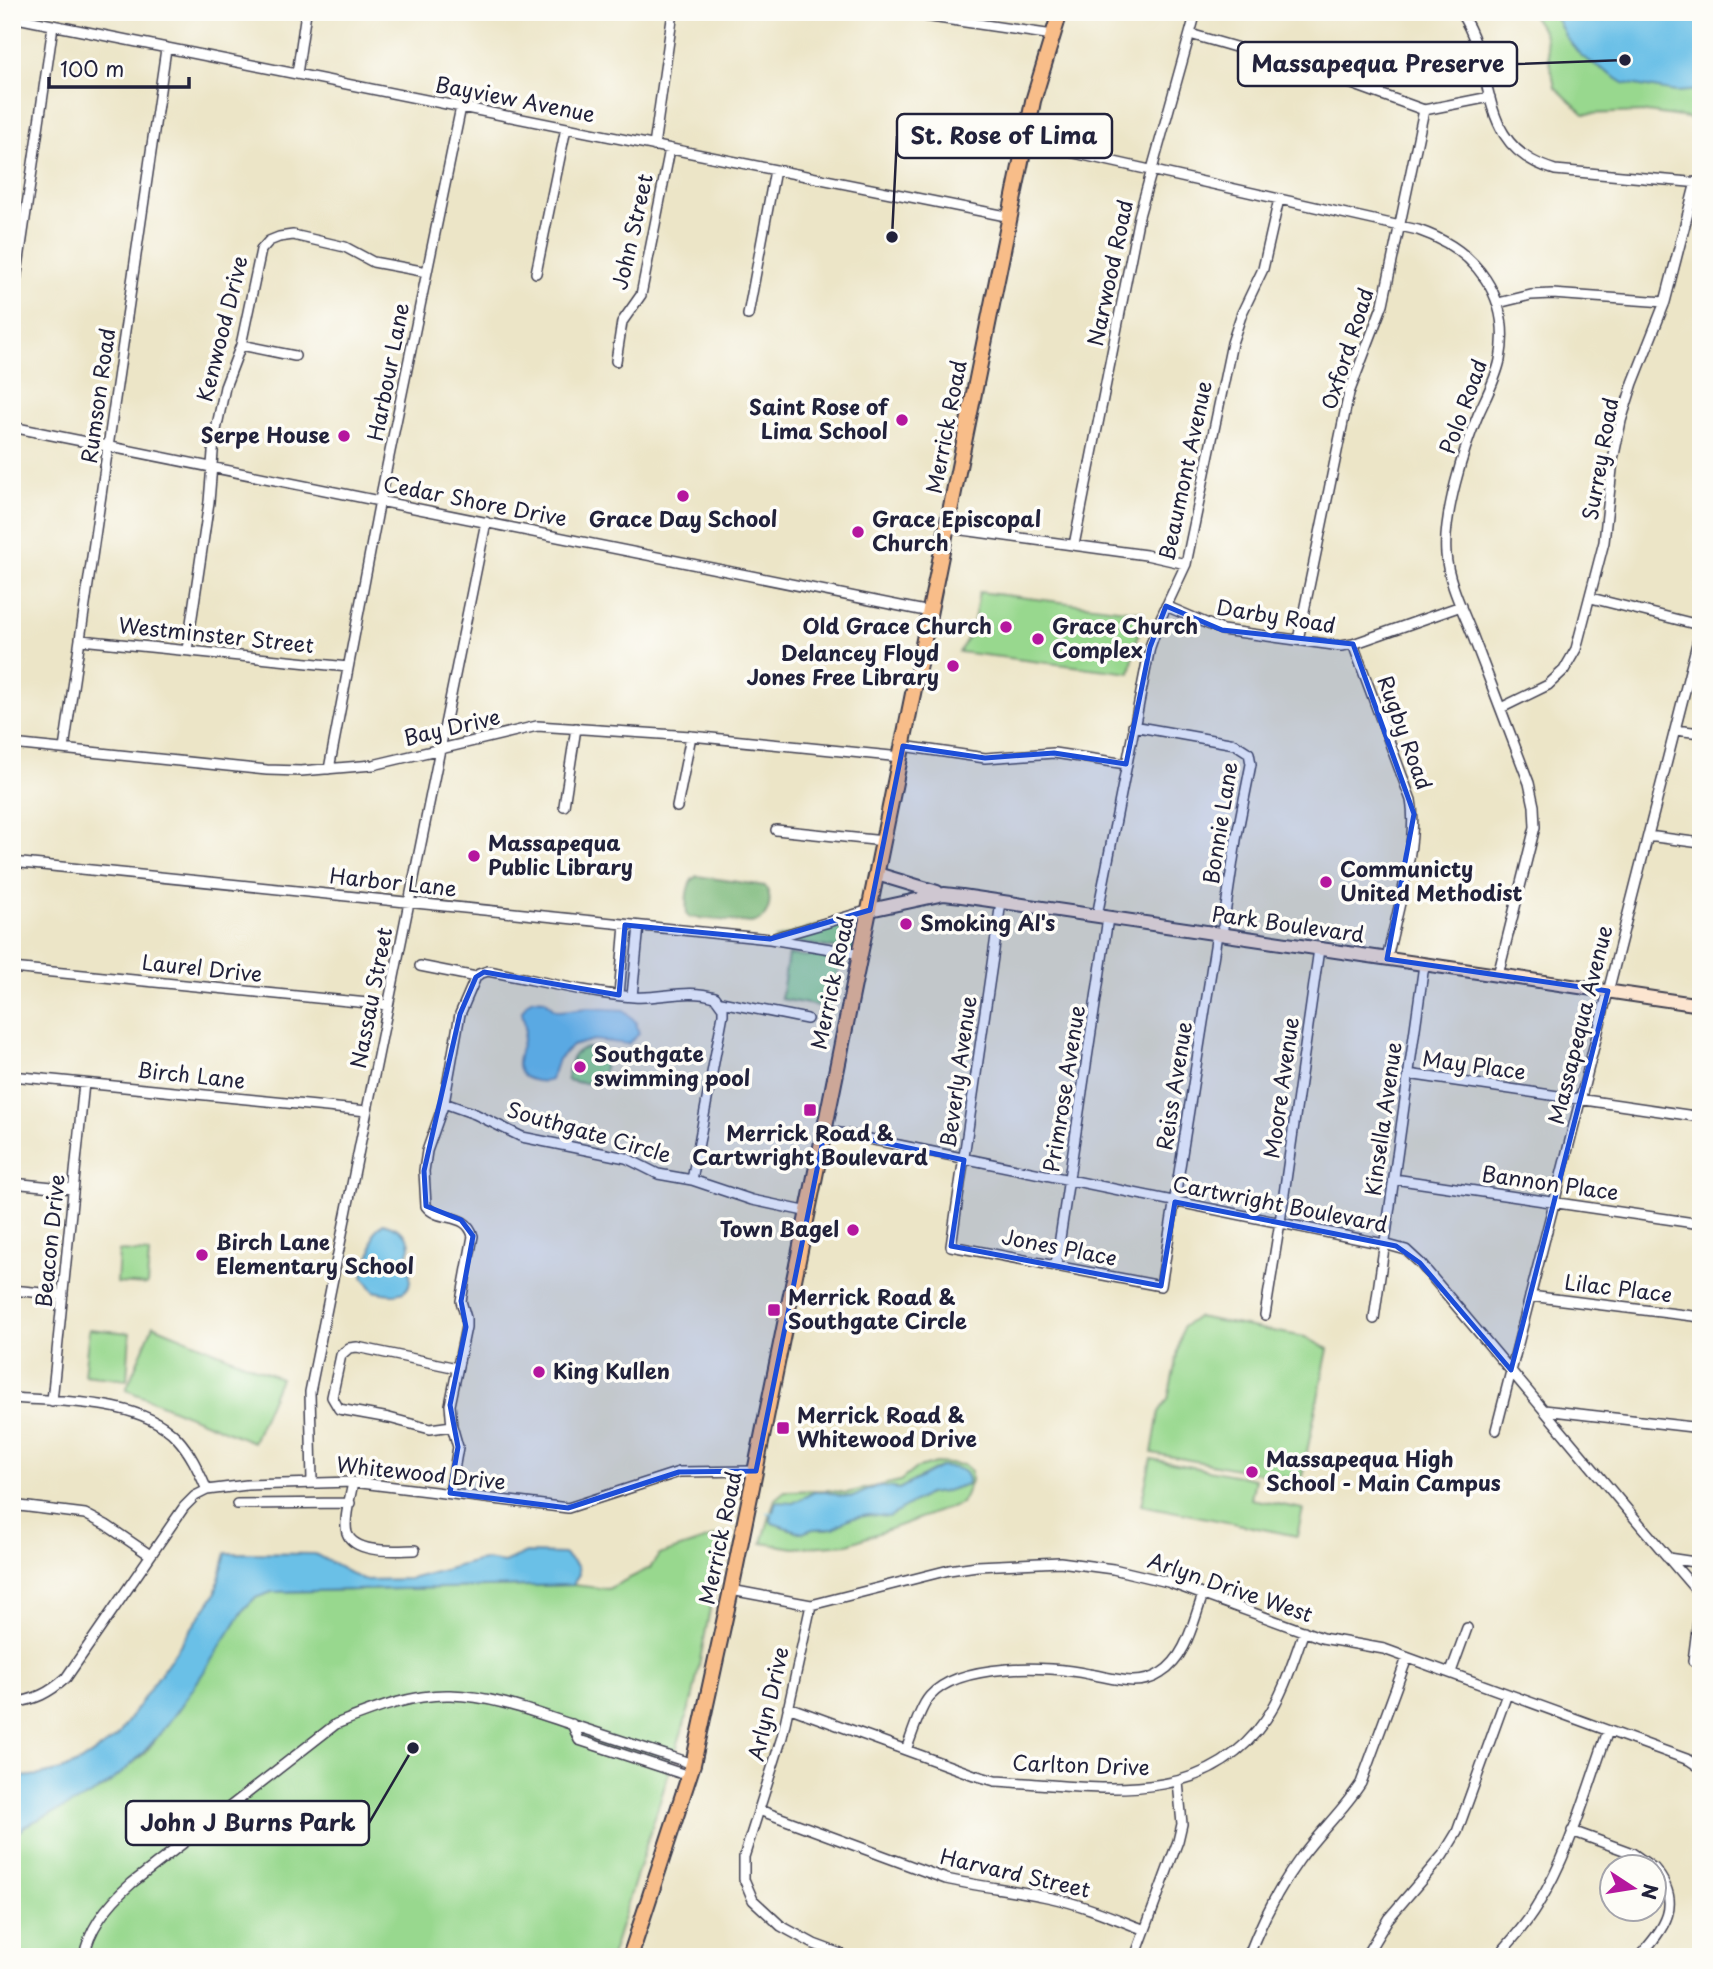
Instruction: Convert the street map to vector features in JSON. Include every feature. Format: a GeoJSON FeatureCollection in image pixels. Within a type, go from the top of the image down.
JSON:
{"type":"FeatureCollection","features":[{"type":"Feature","properties":{"kind":"main road","name":"Merrick Road"},"geometry":{"type":"LineString","coordinates":[[630,1957],[691,1770],[731,1590],[1033,101],[1060,12]]}},
{"type":"Feature","properties":{"kind":"main road"},"geometry":{"type":"LineString","coordinates":[[877,874],[944,894]]}},
{"type":"Feature","properties":{"kind":"main road","name":"Park Boulevard"},"geometry":{"type":"LineString","coordinates":[[870,910],[944,894],[1701,1005]]}},
{"type":"Feature","properties":{"kind":"street"},"geometry":{"type":"LineString","coordinates":[[297,74],[306,12]]}},
{"type":"Feature","properties":{"kind":"street"},"geometry":{"type":"LineString","coordinates":[[654,146],[673,12]]}},
{"type":"Feature","properties":{"kind":"street"},"geometry":{"type":"LineString","coordinates":[[897,12],[1053,35]]}},
{"type":"Feature","properties":{"kind":"street","name":"Narwood Road"},"geometry":{"type":"LineString","coordinates":[[1074,545],[1139,216],[1196,12]]}},
{"type":"Feature","properties":{"kind":"street"},"geometry":{"type":"LineString","coordinates":[[1460,12],[1475,37],[1497,122],[1508,142],[1521,155],[1538,165],[1555,170],[1699,183]]}},
{"type":"Feature","properties":{"kind":"street","name":"Bayview Avenue"},"geometry":{"type":"LineString","coordinates":[[12,17],[1011,217]]}},
{"type":"Feature","properties":{"kind":"street"},"geometry":{"type":"LineString","coordinates":[[12,308],[53,26]]}},
{"type":"Feature","properties":{"kind":"street"},"geometry":{"type":"LineString","coordinates":[[1190,34],[1308,68],[1424,110],[1490,97]]}},
{"type":"Feature","properties":{"kind":"street","name":"Rumson Road"},"geometry":{"type":"LineString","coordinates":[[64,749],[166,49]]}},
{"type":"Feature","properties":{"kind":"street","name":"Harbour Lane"},"geometry":{"type":"LineString","coordinates":[[329,769],[380,500],[461,107]]}},
{"type":"Feature","properties":{"kind":"street","name":"Oxford Road"},"geometry":{"type":"LineString","coordinates":[[1298,640],[1349,393],[1383,304],[1424,110]]}},
{"type":"Feature","properties":{"kind":"street"},"geometry":{"type":"LineString","coordinates":[[536,272],[566,128]]}},
{"type":"Feature","properties":{"kind":"street","name":"Polo Road"},"geometry":{"type":"LineString","coordinates":[[1025,142],[1430,234],[1456,248],[1482,274],[1499,303],[1502,338],[1499,363],[1464,455],[1446,539],[1447,564],[1529,783],[1535,821],[1498,975]]}},
{"type":"Feature","properties":{"kind":"street","name":"John Street"},"geometry":{"type":"LineString","coordinates":[[616,361],[622,322],[641,295],[670,149]]}},
{"type":"Feature","properties":{"kind":"street"},"geometry":{"type":"LineString","coordinates":[[748,315],[775,170]]}},
{"type":"Feature","properties":{"kind":"street","name":"Surrey Road"},"geometry":{"type":"LineString","coordinates":[[1500,708],[1539,691],[1564,670],[1576,649],[1604,542],[1621,421],[1665,302],[1699,183]]}},
{"type":"Feature","properties":{"kind":"street","name":"Beaumont Avenue"},"geometry":{"type":"LineString","coordinates":[[1103,917],[1126,764],[1150,647],[1186,564],[1232,342],[1242,313],[1263,269],[1279,199]]}},
{"type":"Feature","properties":{"kind":"street","name":"Kenwood Drive"},"geometry":{"type":"LineString","coordinates":[[187,650],[214,440],[225,387],[241,345],[261,250],[269,241],[279,237],[310,238],[345,247],[373,262],[427,272]]}},
{"type":"Feature","properties":{"kind":"street"},"geometry":{"type":"LineString","coordinates":[[1499,303],[1552,293],[1665,302]]}},
{"type":"Feature","properties":{"kind":"street"},"geometry":{"type":"LineString","coordinates":[[241,345],[295,356]]}},
{"type":"Feature","properties":{"kind":"street","name":"Cedar Shore Drive"},"geometry":{"type":"LineString","coordinates":[[12,426],[930,612]]}},
{"type":"Feature","properties":{"kind":"street","name":"Nassau Street"},"geometry":{"type":"LineString","coordinates":[[312,1482],[310,1392],[486,522]]}},
{"type":"Feature","properties":{"kind":"street"},"geometry":{"type":"LineString","coordinates":[[947,528],[1146,555],[1186,564]]}},
{"type":"Feature","properties":{"kind":"street"},"geometry":{"type":"LineString","coordinates":[[1591,598],[1701,626]]}},
{"type":"Feature","properties":{"kind":"street","name":"Darby Road"},"geometry":{"type":"LineString","coordinates":[[1167,606],[1222,630],[1332,645],[1353,644],[1461,606]]}},
{"type":"Feature","properties":{"kind":"street","name":"Massapequa Avenue"},"geometry":{"type":"LineString","coordinates":[[1496,1430],[1701,626]]}},
{"type":"Feature","properties":{"kind":"street","name":"Westminster Street"},"geometry":{"type":"LineString","coordinates":[[81,640],[348,667]]}},
{"type":"Feature","properties":{"kind":"street","name":"Rugby Road"},"geometry":{"type":"LineString","coordinates":[[1353,644],[1414,814],[1413,837],[1387,959]]}},
{"type":"Feature","properties":{"kind":"street","name":"Bay Drive"},"geometry":{"type":"LineString","coordinates":[[12,744],[267,771],[329,769],[373,765],[537,726],[985,758],[1054,753],[1126,764]]}},
{"type":"Feature","properties":{"kind":"street","name":"Bonnie Lane"},"geometry":{"type":"LineString","coordinates":[[1133,726],[1235,744],[1249,753],[1251,764],[1220,934]]}},
{"type":"Feature","properties":{"kind":"street"},"geometry":{"type":"LineString","coordinates":[[564,806],[576,728]]}},
{"type":"Feature","properties":{"kind":"street"},"geometry":{"type":"LineString","coordinates":[[1675,730],[1701,733]]}},
{"type":"Feature","properties":{"kind":"street"},"geometry":{"type":"LineString","coordinates":[[677,807],[691,736]]}},
{"type":"Feature","properties":{"kind":"street"},"geometry":{"type":"LineString","coordinates":[[776,830],[884,841]]}},
{"type":"Feature","properties":{"kind":"street"},"geometry":{"type":"LineString","coordinates":[[1648,836],[1701,843]]}},
{"type":"Feature","properties":{"kind":"street","name":"Harbor Lane"},"geometry":{"type":"LineString","coordinates":[[12,862],[770,939],[861,954]]}},
{"type":"Feature","properties":{"kind":"street","name":"Beverly Avenue"},"geometry":{"type":"LineString","coordinates":[[951,1246],[1001,902]]}},
{"type":"Feature","properties":{"kind":"street","name":"Harbor Lane"},"geometry":{"type":"LineString","coordinates":[[770,939],[870,910]]}},
{"type":"Feature","properties":{"kind":"street","name":"Primrose Avenue"},"geometry":{"type":"LineString","coordinates":[[1056,1265],[1103,917]]}},
{"type":"Feature","properties":{"kind":"street"},"geometry":{"type":"LineString","coordinates":[[619,995],[625,925]]}},
{"type":"Feature","properties":{"kind":"street"},"geometry":{"type":"LineString","coordinates":[[632,996],[639,926]]}},
{"type":"Feature","properties":{"kind":"street","name":"Reiss Avenue"},"geometry":{"type":"LineString","coordinates":[[1161,1286],[1220,934]]}},
{"type":"Feature","properties":{"kind":"street","name":"Moore Avenue"},"geometry":{"type":"LineString","coordinates":[[1265,1315],[1319,949]]}},
{"type":"Feature","properties":{"kind":"street","name":"Kinsella Avenue"},"geometry":{"type":"LineString","coordinates":[[1374,1319],[1424,965]]}},
{"type":"Feature","properties":{"kind":"street"},"geometry":{"type":"LineString","coordinates":[[421,966],[476,977]]}},
{"type":"Feature","properties":{"kind":"street","name":"Laurel Drive"},"geometry":{"type":"LineString","coordinates":[[12,968],[388,1005]]}},
{"type":"Feature","properties":{"kind":"street"},"geometry":{"type":"LineString","coordinates":[[450,1493],[458,1447],[450,1405],[466,1327],[461,1301],[473,1236],[467,1224],[434,1213],[424,1200],[427,1151],[444,1103],[460,1014],[476,977],[488,971],[619,995],[651,998],[692,992],[715,997],[720,1002],[807,1019]]}},
{"type":"Feature","properties":{"kind":"street","name":"Southgate Circle"},"geometry":{"type":"LineString","coordinates":[[692,1180],[723,1014],[720,1002]]}},
{"type":"Feature","properties":{"kind":"street","name":"May Place"},"geometry":{"type":"LineString","coordinates":[[1409,1074],[1701,1117]]}},
{"type":"Feature","properties":{"kind":"street","name":"Birch Lane"},"geometry":{"type":"LineString","coordinates":[[12,1076],[367,1111]]}},
{"type":"Feature","properties":{"kind":"street","name":"Beacon Drive"},"geometry":{"type":"LineString","coordinates":[[52,1401],[84,1083]]}},
{"type":"Feature","properties":{"kind":"street","name":"Southgate Circle"},"geometry":{"type":"LineString","coordinates":[[444,1103],[475,1114],[522,1137],[626,1158],[658,1174],[692,1180],[752,1200],[809,1212]]}},
{"type":"Feature","properties":{"kind":"street","name":"Cartwright Boulevard"},"geometry":{"type":"LineString","coordinates":[[825,1130],[1406,1250],[1420,1263],[1701,1596]]}},
{"type":"Feature","properties":{"kind":"street","name":"Bannon Place"},"geometry":{"type":"LineString","coordinates":[[1394,1179],[1701,1224]]}},
{"type":"Feature","properties":{"kind":"street"},"geometry":{"type":"LineString","coordinates":[[12,1183],[73,1189]]}},
{"type":"Feature","properties":{"kind":"street","name":"Jones Place"},"geometry":{"type":"LineString","coordinates":[[951,1246],[1161,1286]]}},
{"type":"Feature","properties":{"kind":"street"},"geometry":{"type":"LineString","coordinates":[[12,1290],[63,1295]]}},
{"type":"Feature","properties":{"kind":"street","name":"Lilac Place"},"geometry":{"type":"LineString","coordinates":[[1530,1296],[1701,1317]]}},
{"type":"Feature","properties":{"kind":"street"},"geometry":{"type":"LineString","coordinates":[[452,1426],[430,1429],[388,1418],[343,1411],[336,1406],[332,1397],[341,1355],[349,1348],[357,1347],[457,1368]]}},
{"type":"Feature","properties":{"kind":"street"},"geometry":{"type":"LineString","coordinates":[[12,1398],[115,1408],[149,1418],[178,1439],[207,1490],[195,1496],[184,1507],[66,1678],[48,1693],[12,1703]]}},
{"type":"Feature","properties":{"kind":"street"},"geometry":{"type":"LineString","coordinates":[[1544,1410],[1701,1428]]}},
{"type":"Feature","properties":{"kind":"street","name":"Whitewood Drive"},"geometry":{"type":"LineString","coordinates":[[207,1490],[312,1482],[353,1482],[568,1508],[679,1472],[756,1471]]}},
{"type":"Feature","properties":{"kind":"street"},"geometry":{"type":"LineString","coordinates":[[353,1482],[347,1532],[359,1545],[376,1551],[415,1550]]}},
{"type":"Feature","properties":{"kind":"street"},"geometry":{"type":"LineString","coordinates":[[237,1504],[350,1503]]}},
{"type":"Feature","properties":{"kind":"street"},"geometry":{"type":"LineString","coordinates":[[12,1505],[85,1514],[150,1555]]}},
{"type":"Feature","properties":{"kind":"street"},"geometry":{"type":"LineString","coordinates":[[1668,1558],[1701,1563]]}},
{"type":"Feature","properties":{"kind":"street","name":"Arlyn Drive West"},"geometry":{"type":"LineString","coordinates":[[731,1590],[811,1605],[949,1570],[1008,1563],[1060,1562],[1113,1569],[1168,1582],[1322,1638],[1384,1649],[1689,1760],[1701,1768]]}},
{"type":"Feature","properties":{"kind":"street"},"geometry":{"type":"LineString","coordinates":[[906,1750],[928,1698],[943,1684],[956,1678],[1006,1670],[1046,1669],[1082,1672],[1137,1682],[1162,1673],[1182,1651],[1203,1595]]}},
{"type":"Feature","properties":{"kind":"street"},"geometry":{"type":"LineString","coordinates":[[1693,1661],[1701,1596]]}},
{"type":"Feature","properties":{"kind":"street","name":"Arlyn Drive"},"geometry":{"type":"LineString","coordinates":[[811,1605],[782,1737],[744,1857],[744,1879],[753,1900],[781,1926],[800,1937],[849,1957]]}},
{"type":"Feature","properties":{"kind":"street"},"geometry":{"type":"LineString","coordinates":[[1451,1672],[1467,1628]]}},
{"type":"Feature","properties":{"kind":"street","name":"Carlton Drive"},"geometry":{"type":"LineString","coordinates":[[788,1707],[995,1781],[1133,1788],[1178,1782],[1226,1760],[1249,1740],[1265,1721],[1284,1685],[1304,1631]]}},
{"type":"Feature","properties":{"kind":"street"},"geometry":{"type":"LineString","coordinates":[[1248,1957],[1264,1919],[1293,1869],[1361,1783],[1407,1658]]}},
{"type":"Feature","properties":{"kind":"street"},"geometry":{"type":"LineString","coordinates":[[1365,1957],[1388,1919],[1443,1855],[1457,1832],[1507,1694]]}},
{"type":"Feature","properties":{"kind":"street"},"geometry":{"type":"LineString","coordinates":[[84,1957],[85,1948],[100,1919],[116,1897],[336,1724],[384,1706],[448,1695],[486,1699],[572,1724],[691,1770]]}},
{"type":"Feature","properties":{"kind":"street"},"geometry":{"type":"LineString","coordinates":[[1497,1957],[1538,1906],[1555,1873],[1608,1731]]}},
{"type":"Feature","properties":{"kind":"street"},"geometry":{"type":"LineString","coordinates":[[1135,1957],[1182,1824],[1178,1782]]}},
{"type":"Feature","properties":{"kind":"street","name":"Harvard Street"},"geometry":{"type":"LineString","coordinates":[[759,1810],[946,1879],[1055,1899],[1145,1930]]}},
{"type":"Feature","properties":{"kind":"street"},"geometry":{"type":"LineString","coordinates":[[1572,1831],[1633,1854]]}},
{"type":"Feature","properties":{"kind":"street"},"geometry":{"type":"LineString","coordinates":[[1639,1957],[1662,1931],[1664,1924]]}},
{"type":"Feature","properties":{"kind":"highlighted area"},"geometry":{"type":"Polygon","coordinates":[[[1166,606],[1222,630],[1353,644],[1414,814],[1387,959],[1608,991],[1511,1370],[1420,1263],[1396,1246],[1175,1202],[1161,1286],[951,1246],[964,1160],[825,1130],[756,1471],[679,1472],[568,1508],[450,1493],[458,1447],[450,1405],[466,1327],[461,1301],[473,1236],[461,1220],[426,1206],[424,1171],[460,1014],[476,977],[484,972],[619,995],[625,925],[770,939],[870,910],[903,746],[985,758],[1054,753],[1126,764],[1150,647],[1166,606]]]}},
{"type":"Feature","properties":{"kind":"green space"},"geometry":{"type":"Polygon","coordinates":[[[1530,12],[1701,12],[1701,120],[1647,112],[1584,114],[1555,87],[1544,32],[1530,12]]]}},
{"type":"Feature","properties":{"kind":"green space","name":"Grace Church Complex"},"geometry":{"type":"Polygon","coordinates":[[[979,592],[1143,612],[1130,673],[959,652],[972,631],[979,592]]]}},
{"type":"Feature","properties":{"kind":"green space"},"geometry":{"type":"Polygon","coordinates":[[[697,876],[765,886],[769,897],[766,914],[751,923],[689,917],[687,893],[690,883],[697,876]]]}},
{"type":"Feature","properties":{"kind":"green space"},"geometry":{"type":"Polygon","coordinates":[[[868,911],[860,952],[774,939],[868,911]]]}},
{"type":"Feature","properties":{"kind":"green space"},"geometry":{"type":"Polygon","coordinates":[[[788,955],[821,957],[837,962],[830,1008],[781,999],[788,955]]]}},
{"type":"Feature","properties":{"kind":"green space"},"geometry":{"type":"Polygon","coordinates":[[[587,1048],[607,1052],[601,1082],[581,1083],[567,1080],[574,1055],[587,1048]]]}},
{"type":"Feature","properties":{"kind":"green space"},"geometry":{"type":"Polygon","coordinates":[[[119,1251],[149,1253],[147,1285],[117,1283],[119,1251]]]}},
{"type":"Feature","properties":{"kind":"green space"},"geometry":{"type":"Polygon","coordinates":[[[1197,1317],[1305,1337],[1328,1349],[1301,1481],[1152,1453],[1159,1412],[1168,1399],[1183,1327],[1197,1317]]]}},
{"type":"Feature","properties":{"kind":"green space"},"geometry":{"type":"Polygon","coordinates":[[[153,1325],[280,1378],[253,1442],[126,1390],[153,1325]]]}},
{"type":"Feature","properties":{"kind":"green space"},"geometry":{"type":"Polygon","coordinates":[[[89,1329],[130,1333],[127,1380],[84,1375],[89,1329]]]}},
{"type":"Feature","properties":{"kind":"green space"},"geometry":{"type":"Polygon","coordinates":[[[1151,1459],[1255,1479],[1251,1499],[1303,1509],[1297,1536],[1141,1505],[1151,1459]]]}},
{"type":"Feature","properties":{"kind":"green space"},"geometry":{"type":"Polygon","coordinates":[[[936,1463],[964,1465],[971,1471],[971,1481],[962,1503],[848,1544],[794,1548],[762,1543],[775,1499],[785,1491],[828,1490],[846,1493],[900,1481],[915,1469],[936,1463]],[[940,1467],[899,1489],[877,1487],[853,1497],[826,1492],[809,1494],[793,1504],[776,1502],[771,1518],[772,1523],[802,1533],[813,1529],[828,1529],[848,1519],[869,1515],[889,1516],[928,1494],[967,1484],[940,1467]]]}},
{"type":"Feature","properties":{"kind":"green space"},"geometry":{"type":"Polygon","coordinates":[[[725,1533],[693,1696],[611,1957],[12,1957],[12,1835],[23,1829],[22,1827],[103,1788],[145,1753],[245,1608],[255,1598],[272,1592],[573,1585],[608,1589],[650,1568],[659,1555],[725,1533]]]}},
{"type":"Feature","properties":{"kind":"water"},"geometry":{"type":"Polygon","coordinates":[[[1553,12],[1701,12],[1701,90],[1676,92],[1624,83],[1581,56],[1566,37],[1553,12]]]}},
{"type":"Feature","properties":{"kind":"water"},"geometry":{"type":"Polygon","coordinates":[[[533,999],[545,1000],[560,1011],[588,1008],[624,1010],[636,1022],[639,1034],[628,1044],[594,1040],[572,1046],[558,1059],[551,1080],[532,1080],[522,1075],[518,1063],[525,1034],[522,1011],[533,999]]]}},
{"type":"Feature","properties":{"kind":"water"},"geometry":{"type":"Polygon","coordinates":[[[383,1223],[401,1231],[410,1242],[406,1264],[410,1272],[410,1282],[408,1288],[399,1293],[374,1291],[363,1277],[374,1232],[383,1223]]]}},
{"type":"Feature","properties":{"kind":"water"},"geometry":{"type":"Polygon","coordinates":[[[940,1467],[961,1470],[966,1475],[967,1484],[928,1494],[889,1517],[869,1515],[848,1519],[834,1528],[813,1529],[802,1533],[772,1523],[776,1502],[793,1503],[814,1492],[853,1497],[877,1486],[899,1489],[940,1467]]]}},
{"type":"Feature","properties":{"kind":"water"},"geometry":{"type":"Polygon","coordinates":[[[226,1553],[315,1554],[363,1580],[410,1579],[477,1561],[504,1563],[526,1553],[564,1554],[578,1567],[579,1574],[573,1585],[272,1592],[255,1598],[245,1608],[165,1727],[127,1769],[96,1792],[23,1827],[12,1835],[12,1778],[61,1770],[80,1762],[117,1737],[215,1594],[226,1553]]]}},
{"type":"Feature","properties":{"kind":"waterway"},"geometry":{"type":"LineString","coordinates":[[768,1513],[776,1514]]}},
{"type":"Feature","properties":{"kind":"place","name":"Massapequa Preserve"},"geometry":{"type":"Point","coordinates":[1625,60]}},
{"type":"Feature","properties":{"kind":"place","name":"St. Rose of Lima"},"geometry":{"type":"Point","coordinates":[892,237]}},
{"type":"Feature","properties":{"kind":"place","name":"Saint Rose of Lima School"},"geometry":{"type":"Point","coordinates":[902,420]}},
{"type":"Feature","properties":{"kind":"place","name":"Serpe House"},"geometry":{"type":"Point","coordinates":[344,436]}},
{"type":"Feature","properties":{"kind":"place","name":"Grace Day School"},"geometry":{"type":"Point","coordinates":[683,496]}},
{"type":"Feature","properties":{"kind":"place","name":"Grace Episcopal Church"},"geometry":{"type":"Point","coordinates":[858,532]}},
{"type":"Feature","properties":{"kind":"place","name":"Old Grace Church"},"geometry":{"type":"Point","coordinates":[1006,627]}},
{"type":"Feature","properties":{"kind":"place","name":"Grace Church Complex"},"geometry":{"type":"Point","coordinates":[1038,639]}},
{"type":"Feature","properties":{"kind":"place","name":"Delancey Floyd Jones Free Library"},"geometry":{"type":"Point","coordinates":[953,666]}},
{"type":"Feature","properties":{"kind":"place","name":"Massapequa Public Library"},"geometry":{"type":"Point","coordinates":[474,856]}},
{"type":"Feature","properties":{"kind":"place","name":"Communicty United Methodist"},"geometry":{"type":"Point","coordinates":[1326,882]}},
{"type":"Feature","properties":{"kind":"place","name":"Smoking Al's"},"geometry":{"type":"Point","coordinates":[906,924]}},
{"type":"Feature","properties":{"kind":"place","name":"Southgate swimming pool"},"geometry":{"type":"Point","coordinates":[580,1067]}},
{"type":"Feature","properties":{"kind":"place","name":"Merrick Road & Cartwright Boulevard"},"geometry":{"type":"Point","coordinates":[810,1110]}},
{"type":"Feature","properties":{"kind":"place","name":"Town Bagel"},"geometry":{"type":"Point","coordinates":[853,1230]}},
{"type":"Feature","properties":{"kind":"place","name":"Birch Lane Elementary School"},"geometry":{"type":"Point","coordinates":[202,1255]}},
{"type":"Feature","properties":{"kind":"place","name":"Merrick Road & Southgate Circle"},"geometry":{"type":"Point","coordinates":[774,1310]}},
{"type":"Feature","properties":{"kind":"place","name":"King Kullen"},"geometry":{"type":"Point","coordinates":[539,1372]}},
{"type":"Feature","properties":{"kind":"place","name":"Merrick Road & Whitewood Drive"},"geometry":{"type":"Point","coordinates":[783,1428]}},
{"type":"Feature","properties":{"kind":"place","name":"Massapequa High School - Main Campus"},"geometry":{"type":"Point","coordinates":[1252,1472]}},
{"type":"Feature","properties":{"kind":"place","name":"John J Burns Park"},"geometry":{"type":"Point","coordinates":[413,1748]}}]}
